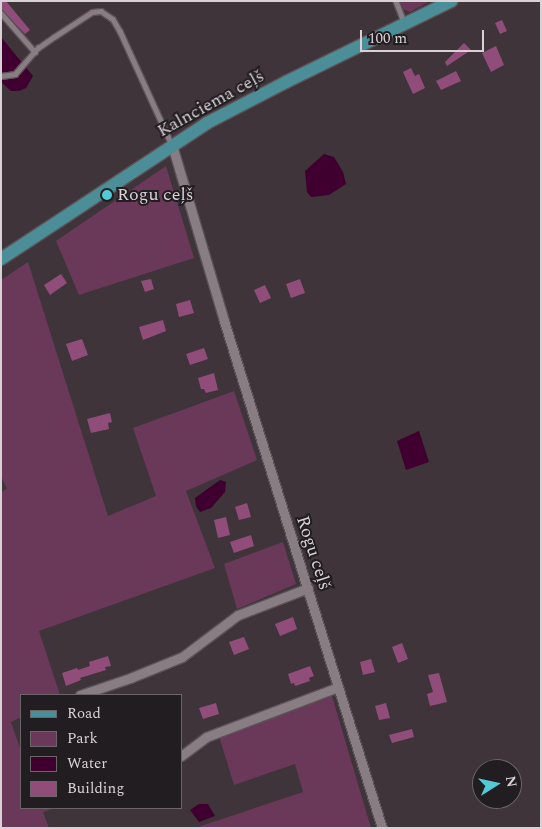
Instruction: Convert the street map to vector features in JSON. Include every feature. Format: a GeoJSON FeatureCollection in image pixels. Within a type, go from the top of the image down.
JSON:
{"type":"FeatureCollection","features":[{"type":"Feature","properties":{"kind":"main road","name":"Kalnciema ceļš"},"geometry":{"type":"LineString","coordinates":[[1,259],[172,145],[242,104],[451,1]]}},
{"type":"Feature","properties":{"kind":"street","name":"Rogu ceļš"},"geometry":{"type":"LineString","coordinates":[[172,145],[224,321],[382,828]]}},
{"type":"Feature","properties":{"kind":"street"},"geometry":{"type":"LineString","coordinates":[[83,694],[182,657],[238,615],[308,588]]}},
{"type":"Feature","properties":{"kind":"street"},"geometry":{"type":"LineString","coordinates":[[182,755],[206,737],[338,687]]}},
{"type":"Feature","properties":{"kind":"lane"},"geometry":{"type":"LineString","coordinates":[[396,1],[404,23]]}},
{"type":"Feature","properties":{"kind":"lane"},"geometry":{"type":"LineString","coordinates":[[1,76],[15,74],[35,52],[92,12],[106,13],[120,31],[172,145]]}},
{"type":"Feature","properties":{"kind":"lane"},"geometry":{"type":"LineString","coordinates":[[1,13],[35,52]]}},
{"type":"Feature","properties":{"kind":"green space"},"geometry":{"type":"Polygon","coordinates":[[[400,1],[430,1],[410,12],[403,9],[400,1]]]}},
{"type":"Feature","properties":{"kind":"green space"},"geometry":{"type":"Polygon","coordinates":[[[166,166],[194,258],[79,295],[56,241],[166,166]]]}},
{"type":"Feature","properties":{"kind":"green space"},"geometry":{"type":"Polygon","coordinates":[[[28,262],[108,516],[156,496],[133,428],[234,391],[257,460],[186,491],[215,568],[39,631],[60,694],[20,694],[20,718],[11,722],[20,748],[20,809],[52,809],[43,812],[49,828],[1,828],[1,492],[7,489],[1,476],[1,280],[28,262]]]}},
{"type":"Feature","properties":{"kind":"green space"},"geometry":{"type":"Polygon","coordinates":[[[283,542],[296,584],[237,609],[224,564],[283,542]]]}},
{"type":"Feature","properties":{"kind":"green space"},"geometry":{"type":"Polygon","coordinates":[[[332,696],[371,828],[195,828],[303,792],[295,764],[234,785],[219,736],[332,696]]]}},
{"type":"Feature","properties":{"kind":"water"},"geometry":{"type":"Polygon","coordinates":[[[1,37],[33,76],[26,88],[19,91],[11,91],[1,82],[1,37]]]}},
{"type":"Feature","properties":{"kind":"water"},"geometry":{"type":"Polygon","coordinates":[[[324,154],[334,157],[343,172],[346,184],[329,195],[311,197],[307,192],[305,171],[324,154]]]}},
{"type":"Feature","properties":{"kind":"water"},"geometry":{"type":"Polygon","coordinates":[[[419,431],[429,462],[406,470],[397,441],[419,431]]]}},
{"type":"Feature","properties":{"kind":"water"},"geometry":{"type":"Polygon","coordinates":[[[220,480],[226,482],[225,492],[211,508],[200,512],[196,506],[195,498],[220,480]]]}},
{"type":"Feature","properties":{"kind":"water"},"geometry":{"type":"Polygon","coordinates":[[[199,804],[208,804],[215,816],[199,822],[190,810],[199,804]]]}},
{"type":"Feature","properties":{"kind":"building"},"geometry":{"type":"Polygon","coordinates":[[[1,1],[6,1],[30,30],[25,34],[1,9],[1,1]]]}},
{"type":"Feature","properties":{"kind":"building"},"geometry":{"type":"Polygon","coordinates":[[[502,20],[507,31],[500,34],[495,23],[502,20]]]}},
{"type":"Feature","properties":{"kind":"building"},"geometry":{"type":"Polygon","coordinates":[[[464,43],[471,50],[447,66],[445,62],[464,43]]]}},
{"type":"Feature","properties":{"kind":"building"},"geometry":{"type":"Polygon","coordinates":[[[496,46],[504,65],[491,72],[482,53],[496,46]]]}},
{"type":"Feature","properties":{"kind":"building"},"geometry":{"type":"Polygon","coordinates":[[[411,68],[415,76],[419,74],[425,88],[413,94],[403,72],[411,68]]]}},
{"type":"Feature","properties":{"kind":"building"},"geometry":{"type":"Polygon","coordinates":[[[456,71],[461,81],[441,90],[436,81],[456,71]]]}},
{"type":"Feature","properties":{"kind":"building"},"geometry":{"type":"Polygon","coordinates":[[[61,274],[67,283],[50,295],[44,285],[61,274]]]}},
{"type":"Feature","properties":{"kind":"building"},"geometry":{"type":"Polygon","coordinates":[[[151,279],[154,289],[145,292],[141,281],[151,279]]]}},
{"type":"Feature","properties":{"kind":"building"},"geometry":{"type":"Polygon","coordinates":[[[300,279],[305,293],[291,298],[286,284],[300,279]]]}},
{"type":"Feature","properties":{"kind":"building"},"geometry":{"type":"Polygon","coordinates":[[[265,285],[271,298],[260,303],[254,290],[265,285]]]}},
{"type":"Feature","properties":{"kind":"building"},"geometry":{"type":"Polygon","coordinates":[[[190,300],[194,313],[179,317],[176,304],[190,300]]]}},
{"type":"Feature","properties":{"kind":"building"},"geometry":{"type":"Polygon","coordinates":[[[163,320],[166,331],[143,340],[139,327],[163,320]]]}},
{"type":"Feature","properties":{"kind":"building"},"geometry":{"type":"Polygon","coordinates":[[[82,339],[88,355],[72,361],[66,344],[82,339]]]}},
{"type":"Feature","properties":{"kind":"building"},"geometry":{"type":"Polygon","coordinates":[[[204,348],[208,359],[190,365],[186,354],[204,348]]]}},
{"type":"Feature","properties":{"kind":"building"},"geometry":{"type":"Polygon","coordinates":[[[214,373],[218,390],[206,393],[204,389],[201,389],[198,378],[214,373]]]}},
{"type":"Feature","properties":{"kind":"building"},"geometry":{"type":"Polygon","coordinates":[[[110,413],[112,422],[108,423],[109,429],[91,433],[87,419],[110,413]]]}},
{"type":"Feature","properties":{"kind":"building"},"geometry":{"type":"Polygon","coordinates":[[[247,503],[251,517],[239,520],[235,507],[247,503]]]}},
{"type":"Feature","properties":{"kind":"building"},"geometry":{"type":"Polygon","coordinates":[[[226,517],[230,535],[218,538],[214,520],[226,517]]]}},
{"type":"Feature","properties":{"kind":"building"},"geometry":{"type":"Polygon","coordinates":[[[251,535],[254,546],[234,553],[230,542],[251,535]]]}},
{"type":"Feature","properties":{"kind":"building"},"geometry":{"type":"Polygon","coordinates":[[[293,617],[297,629],[280,636],[275,624],[293,617]]]}},
{"type":"Feature","properties":{"kind":"building"},"geometry":{"type":"Polygon","coordinates":[[[244,637],[249,649],[234,655],[229,642],[244,637]]]}},
{"type":"Feature","properties":{"kind":"building"},"geometry":{"type":"Polygon","coordinates":[[[402,643],[408,659],[398,663],[392,647],[402,643]]]}},
{"type":"Feature","properties":{"kind":"building"},"geometry":{"type":"Polygon","coordinates":[[[108,656],[111,666],[105,667],[106,670],[80,678],[81,680],[66,686],[62,673],[90,666],[89,662],[108,656]]]}},
{"type":"Feature","properties":{"kind":"building"},"geometry":{"type":"Polygon","coordinates":[[[371,659],[375,672],[363,675],[360,662],[371,659]]]}},
{"type":"Feature","properties":{"kind":"building"},"geometry":{"type":"Polygon","coordinates":[[[310,666],[314,676],[309,678],[310,681],[295,686],[294,683],[291,684],[288,674],[310,666]]]}},
{"type":"Feature","properties":{"kind":"building"},"geometry":{"type":"Polygon","coordinates":[[[439,673],[447,702],[430,706],[427,694],[433,692],[428,675],[439,673]]]}},
{"type":"Feature","properties":{"kind":"building"},"geometry":{"type":"Polygon","coordinates":[[[216,703],[219,714],[203,719],[199,708],[216,703]]]}},
{"type":"Feature","properties":{"kind":"building"},"geometry":{"type":"Polygon","coordinates":[[[386,703],[390,718],[379,720],[375,706],[386,703]]]}},
{"type":"Feature","properties":{"kind":"building"},"geometry":{"type":"Polygon","coordinates":[[[412,729],[414,737],[392,743],[389,735],[412,729]]]}},
{"type":"Feature","properties":{"kind":"place","name":"Rogu ceļš"},"geometry":{"type":"Point","coordinates":[107,195]}}]}
